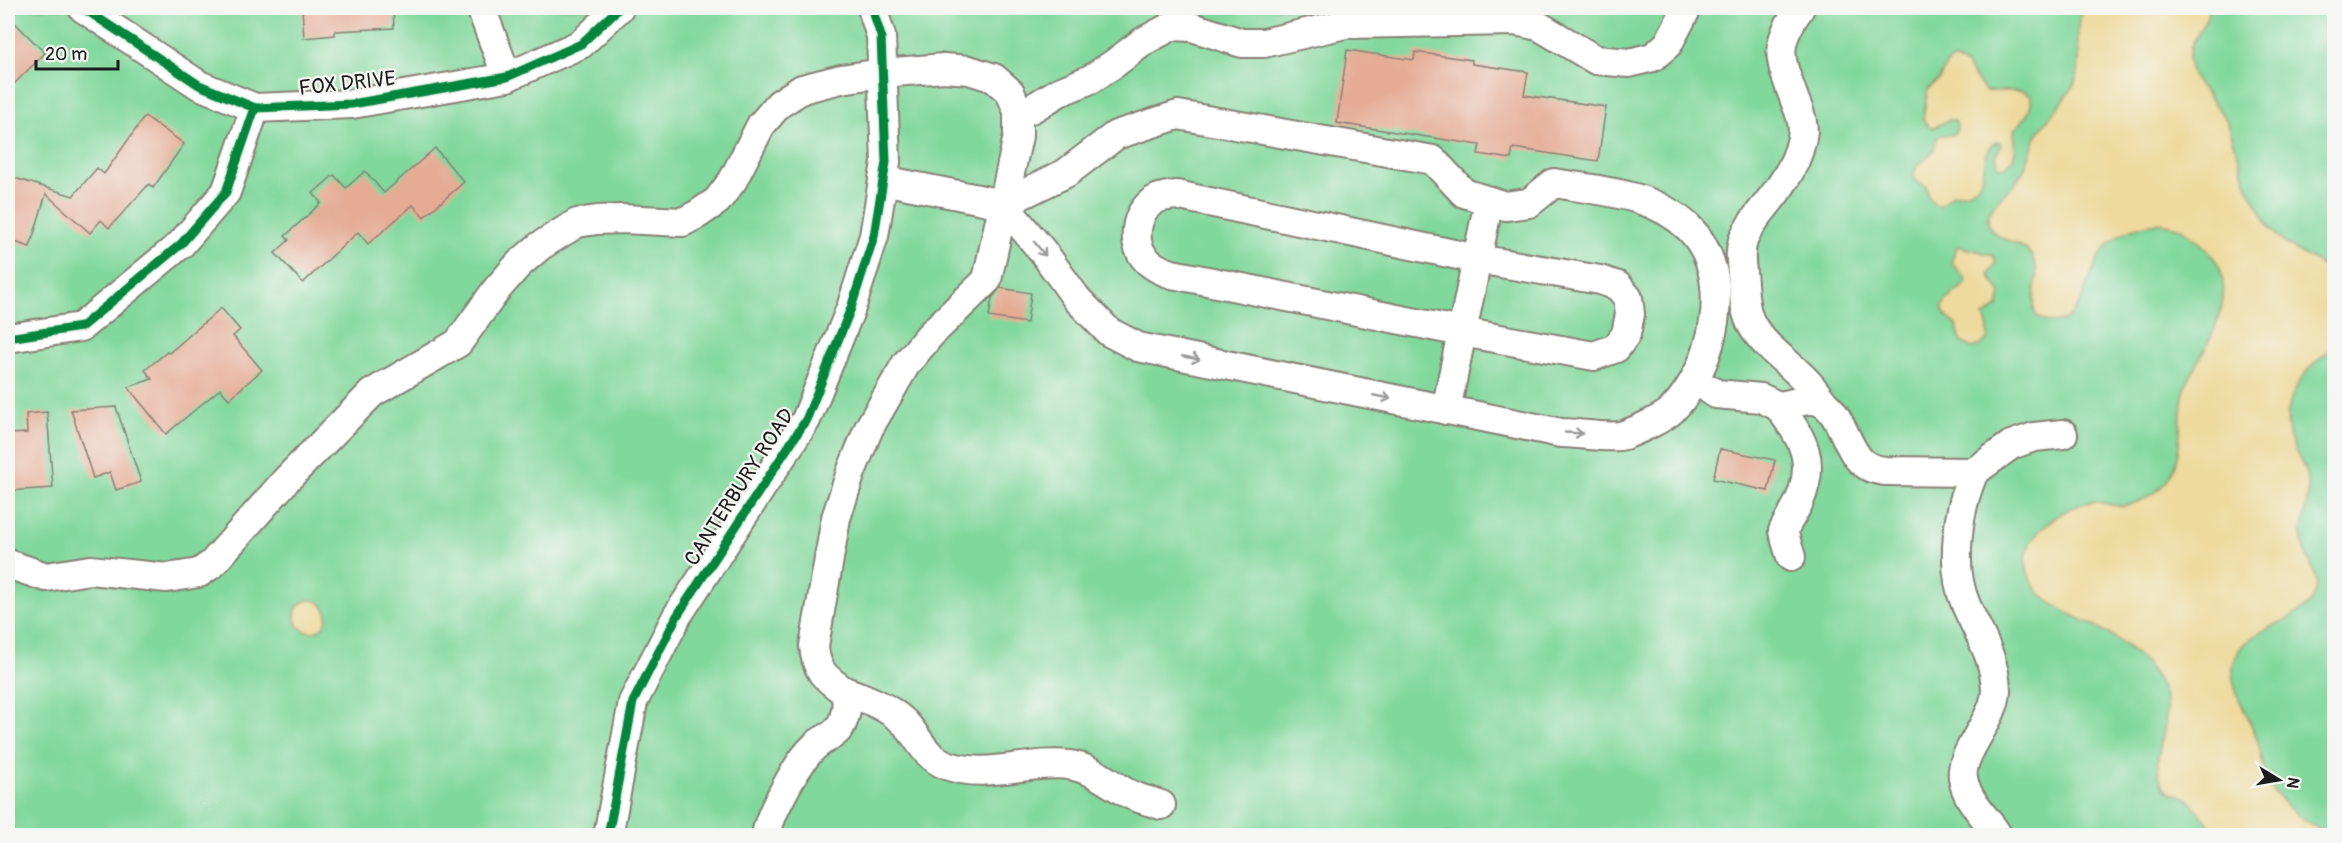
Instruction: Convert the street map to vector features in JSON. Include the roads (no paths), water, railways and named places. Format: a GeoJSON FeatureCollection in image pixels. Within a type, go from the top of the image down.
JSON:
{"type":"FeatureCollection","features":[{"type":"Feature","properties":{"kind":"street","name":"FOX DRIVE"},"geometry":{"type":"LineString","coordinates":[[83,8],[199,85],[255,108],[351,105],[507,77],[580,44],[619,8]]}},
{"type":"Feature","properties":{"kind":"street"},"geometry":{"type":"LineString","coordinates":[[481,8],[507,77]]}},
{"type":"Feature","properties":{"kind":"street","name":"CANTERBURY ROAD"},"geometry":{"type":"LineString","coordinates":[[608,836],[633,702],[677,616],[806,420],[851,308],[874,236],[886,162],[881,36],[872,8]]}},
{"type":"Feature","properties":{"kind":"street"},"geometry":{"type":"LineString","coordinates":[[1018,111],[1031,109],[1059,92],[1090,79],[1144,40],[1172,26],[1192,27],[1242,43],[1264,43],[1346,24],[1384,20],[1414,8]]}},
{"type":"Feature","properties":{"kind":"street"},"geometry":{"type":"LineString","coordinates":[[1346,24],[1467,14],[1539,26],[1596,60],[1629,63],[1653,57],[1668,44],[1687,8]]}},
{"type":"Feature","properties":{"kind":"street"},"geometry":{"type":"LineString","coordinates":[[1800,8],[1791,20],[1780,55],[1783,72],[1800,114],[1803,130],[1797,156],[1775,194],[1751,224],[1743,238],[1740,253],[1744,297],[1751,324],[1758,335],[1810,384],[1842,428],[1853,451],[1863,463],[1874,469],[1937,473],[1974,472]]}},
{"type":"Feature","properties":{"kind":"street"},"geometry":{"type":"LineString","coordinates":[[8,564],[46,577],[90,570],[167,578],[199,573],[218,558],[288,478],[372,393],[458,343],[497,289],[519,264],[540,246],[577,223],[622,219],[682,222],[717,201],[733,180],[761,125],[779,104],[802,89],[841,79],[882,73],[944,68],[969,70],[994,78],[1010,92],[1018,111],[1018,136],[987,280],[930,335],[906,364],[869,428],[836,518],[813,646],[817,666],[832,683],[844,691],[860,696],[893,713],[904,722],[933,760],[968,770],[990,771],[1068,765],[1087,769],[1127,793],[1161,805]]}},
{"type":"Feature","properties":{"kind":"street"},"geometry":{"type":"LineString","coordinates":[[8,338],[81,327],[181,244],[226,192],[255,108]]}},
{"type":"Feature","properties":{"kind":"street"},"geometry":{"type":"LineString","coordinates":[[883,180],[1004,204],[1066,172],[1116,135],[1178,115],[1433,160],[1464,194],[1505,206],[1529,203],[1554,183],[1637,197],[1657,205],[1689,228],[1708,254],[1717,296],[1710,340],[1698,376],[1671,411],[1622,436],[1561,433],[1137,347],[1109,332],[1077,299],[1044,253],[1004,204]]}},
{"type":"Feature","properties":{"kind":"street"},"geometry":{"type":"LineString","coordinates":[[1176,195],[1477,259],[1600,280],[1618,286],[1628,298],[1630,314],[1626,334],[1616,348],[1594,356],[1462,332],[1159,270],[1143,256],[1136,236],[1138,223],[1145,207],[1159,198],[1176,195]]}},
{"type":"Feature","properties":{"kind":"street"},"geometry":{"type":"LineString","coordinates":[[1446,410],[1489,201]]}},
{"type":"Feature","properties":{"kind":"street"},"geometry":{"type":"LineString","coordinates":[[1708,389],[1716,394],[1761,398],[1778,406],[1797,431],[1806,448],[1808,468],[1803,490],[1783,531],[1791,557]]}},
{"type":"Feature","properties":{"kind":"street"},"geometry":{"type":"LineString","coordinates":[[1778,406],[1811,400],[1824,403]]}},
{"type":"Feature","properties":{"kind":"street"},"geometry":{"type":"LineString","coordinates":[[1998,836],[1968,795],[1962,777],[1963,763],[1990,712],[1996,693],[1994,665],[1960,591],[1956,549],[1965,493],[1974,472],[2011,445],[2034,437],[2062,434]]}},
{"type":"Feature","properties":{"kind":"street"},"geometry":{"type":"LineString","coordinates":[[766,836],[768,822],[781,795],[803,761],[815,746],[835,735],[842,724],[847,705],[844,691]]}}]}
